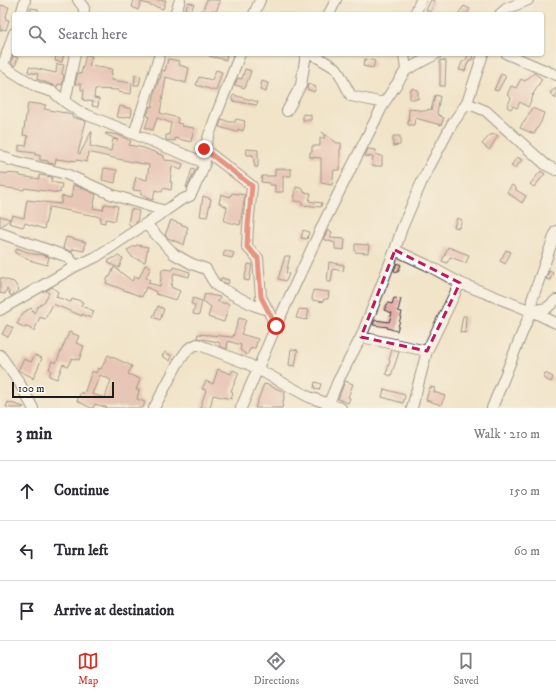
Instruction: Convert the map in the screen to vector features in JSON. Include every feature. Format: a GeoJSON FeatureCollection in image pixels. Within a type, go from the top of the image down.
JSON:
{"type":"FeatureCollection","features":[{"type":"Feature","properties":{"kind":"street"},"geometry":{"type":"LineString","coordinates":[[22,12],[26,0]]}},
{"type":"Feature","properties":{"kind":"street"},"geometry":{"type":"LineString","coordinates":[[78,0],[84,8],[84,12]]}},
{"type":"Feature","properties":{"kind":"street"},"geometry":{"type":"LineString","coordinates":[[176,12],[180,0]]}},
{"type":"Feature","properties":{"kind":"street"},"geometry":{"type":"LineString","coordinates":[[255,12],[260,0]]}},
{"type":"Feature","properties":{"kind":"street"},"geometry":{"type":"LineString","coordinates":[[330,12],[336,0]]}},
{"type":"Feature","properties":{"kind":"street"},"geometry":{"type":"LineString","coordinates":[[416,12],[421,0]]}},
{"type":"Feature","properties":{"kind":"street"},"geometry":{"type":"LineString","coordinates":[[502,12],[528,0]]}},
{"type":"Feature","properties":{"kind":"street"},"geometry":{"type":"LineString","coordinates":[[12,38],[1,65],[37,87],[53,92],[80,112],[205,163]]}},
{"type":"Feature","properties":{"kind":"street"},"geometry":{"type":"LineString","coordinates":[[65,102],[75,56]]}},
{"type":"Feature","properties":{"kind":"street"},"geometry":{"type":"LineString","coordinates":[[134,134],[159,56]]}},
{"type":"Feature","properties":{"kind":"street"},"geometry":{"type":"LineString","coordinates":[[0,310],[76,266],[96,257],[181,200],[190,196],[205,163],[204,149],[239,56]]}},
{"type":"Feature","properties":{"kind":"street"},"geometry":{"type":"LineString","coordinates":[[287,112],[301,85],[306,56]]}},
{"type":"Feature","properties":{"kind":"street"},"geometry":{"type":"LineString","coordinates":[[315,56],[337,69],[351,96],[384,103]]}},
{"type":"Feature","properties":{"kind":"street"},"geometry":{"type":"LineString","coordinates":[[404,56],[406,70]]}},
{"type":"Feature","properties":{"kind":"street"},"geometry":{"type":"LineString","coordinates":[[241,408],[276,326],[325,220],[384,103],[406,70],[432,56]]}},
{"type":"Feature","properties":{"kind":"street"},"geometry":{"type":"LineString","coordinates":[[328,406],[338,381],[361,337],[402,228],[422,181],[452,124],[467,103],[482,56]]}},
{"type":"Feature","properties":{"kind":"street"},"geometry":{"type":"LineString","coordinates":[[512,56],[556,75]]}},
{"type":"Feature","properties":{"kind":"street"},"geometry":{"type":"LineString","coordinates":[[467,103],[486,111],[546,165],[556,170]]}},
{"type":"Feature","properties":{"kind":"street"},"geometry":{"type":"LineString","coordinates":[[204,149],[252,186],[247,247],[258,258],[261,297],[276,326]]}},
{"type":"Feature","properties":{"kind":"street"},"geometry":{"type":"LineString","coordinates":[[0,155],[10,160],[66,174],[113,195],[165,211]]}},
{"type":"Feature","properties":{"kind":"street"},"geometry":{"type":"LineString","coordinates":[[146,224],[174,254],[192,264],[206,269],[217,286],[253,305],[268,310]]}},
{"type":"Feature","properties":{"kind":"street"},"geometry":{"type":"LineString","coordinates":[[492,408],[532,311],[532,300],[556,231]]}},
{"type":"Feature","properties":{"kind":"street"},"geometry":{"type":"LineString","coordinates":[[0,233],[68,257],[76,266]]}},
{"type":"Feature","properties":{"kind":"street"},"geometry":{"type":"LineString","coordinates":[[395,250],[460,283],[532,311],[556,323]]}},
{"type":"Feature","properties":{"kind":"street"},"geometry":{"type":"LineString","coordinates":[[412,408],[427,351],[460,283]]}},
{"type":"Feature","properties":{"kind":"street"},"geometry":{"type":"LineString","coordinates":[[532,311],[547,308],[556,300]]}},
{"type":"Feature","properties":{"kind":"street"},"geometry":{"type":"LineString","coordinates":[[361,337],[427,351]]}},
{"type":"Feature","properties":{"kind":"street"},"geometry":{"type":"LineString","coordinates":[[154,408],[178,363],[188,349],[197,344],[248,364],[309,398],[328,406],[341,408]]}},
{"type":"Feature","properties":{"kind":"street"},"geometry":{"type":"LineString","coordinates":[[0,355],[19,382],[33,408]]}},
{"type":"Feature","properties":{"kind":"highlighted area"},"geometry":{"type":"Polygon","coordinates":[[[395,250],[460,283],[427,351],[361,337],[395,250]]]}},
{"type":"Feature","properties":{"kind":"building"},"geometry":{"type":"Polygon","coordinates":[[[134,0],[166,0],[163,9],[141,2],[138,10],[132,7],[134,0]]]}},
{"type":"Feature","properties":{"kind":"building"},"geometry":{"type":"Polygon","coordinates":[[[207,0],[220,1],[216,12],[212,10],[211,12],[202,12],[207,0]]]}},
{"type":"Feature","properties":{"kind":"building"},"geometry":{"type":"Polygon","coordinates":[[[431,0],[434,0],[431,12],[426,10],[431,0]]]}},
{"type":"Feature","properties":{"kind":"building"},"geometry":{"type":"Polygon","coordinates":[[[188,2],[194,4],[191,12],[185,12],[188,2]]]}},
{"type":"Feature","properties":{"kind":"building"},"geometry":{"type":"Polygon","coordinates":[[[0,5],[9,7],[5,19],[9,20],[6,30],[2,29],[1,31],[0,31],[0,5]]]}},
{"type":"Feature","properties":{"kind":"building"},"geometry":{"type":"Polygon","coordinates":[[[464,6],[470,9],[468,12],[460,12],[464,6]]]}},
{"type":"Feature","properties":{"kind":"building"},"geometry":{"type":"Polygon","coordinates":[[[31,8],[38,9],[38,12],[30,12],[31,8]]]}},
{"type":"Feature","properties":{"kind":"building"},"geometry":{"type":"Polygon","coordinates":[[[13,56],[18,58],[15,66],[11,63],[13,56]]]}},
{"type":"Feature","properties":{"kind":"building"},"geometry":{"type":"Polygon","coordinates":[[[56,56],[64,56],[62,62],[55,61],[56,56]]]}},
{"type":"Feature","properties":{"kind":"building"},"geometry":{"type":"Polygon","coordinates":[[[86,56],[92,56],[89,66],[112,69],[111,80],[132,83],[131,94],[118,92],[118,90],[95,89],[94,98],[99,99],[98,107],[92,106],[93,102],[83,100],[84,90],[81,90],[81,84],[75,84],[78,73],[81,74],[86,56]]]}},
{"type":"Feature","properties":{"kind":"building"},"geometry":{"type":"Polygon","coordinates":[[[209,56],[227,56],[226,60],[209,56]]]}},
{"type":"Feature","properties":{"kind":"building"},"geometry":{"type":"Polygon","coordinates":[[[467,56],[473,56],[472,60],[469,60],[465,71],[459,70],[462,62],[466,60],[467,56]]]}},
{"type":"Feature","properties":{"kind":"building"},"geometry":{"type":"Polygon","coordinates":[[[168,59],[180,61],[179,65],[189,68],[186,83],[166,77],[160,113],[178,118],[177,123],[182,124],[182,126],[194,128],[191,142],[175,138],[175,141],[166,140],[166,135],[169,135],[171,123],[157,118],[153,130],[145,128],[149,117],[147,116],[150,106],[152,107],[155,91],[162,70],[165,71],[168,59]]]}},
{"type":"Feature","properties":{"kind":"building"},"geometry":{"type":"Polygon","coordinates":[[[365,59],[375,61],[373,68],[363,66],[365,59]]]}},
{"type":"Feature","properties":{"kind":"building"},"geometry":{"type":"Polygon","coordinates":[[[440,60],[446,61],[445,86],[440,86],[440,60]]]}},
{"type":"Feature","properties":{"kind":"building"},"geometry":{"type":"Polygon","coordinates":[[[57,64],[64,65],[62,74],[64,75],[62,85],[58,84],[57,87],[37,79],[38,74],[28,72],[29,67],[56,73],[57,64]]]}},
{"type":"Feature","properties":{"kind":"building"},"geometry":{"type":"Polygon","coordinates":[[[245,69],[251,71],[245,88],[235,85],[238,78],[242,79],[245,69]]]}},
{"type":"Feature","properties":{"kind":"building"},"geometry":{"type":"Polygon","coordinates":[[[216,70],[222,72],[216,91],[196,85],[199,77],[212,80],[216,70]]]}},
{"type":"Feature","properties":{"kind":"building"},"geometry":{"type":"Polygon","coordinates":[[[534,73],[542,79],[532,96],[534,94],[528,107],[520,102],[517,108],[513,106],[511,109],[507,107],[511,98],[507,95],[511,86],[516,88],[521,79],[525,81],[534,73]]]}},
{"type":"Feature","properties":{"kind":"building"},"geometry":{"type":"Polygon","coordinates":[[[501,74],[506,76],[498,91],[494,90],[501,74]]]}},
{"type":"Feature","properties":{"kind":"building"},"geometry":{"type":"Polygon","coordinates":[[[135,75],[141,76],[139,85],[134,85],[135,75]]]}},
{"type":"Feature","properties":{"kind":"building"},"geometry":{"type":"Polygon","coordinates":[[[262,81],[268,83],[266,92],[260,90],[262,81]]]}},
{"type":"Feature","properties":{"kind":"building"},"geometry":{"type":"Polygon","coordinates":[[[308,84],[316,87],[314,92],[307,89],[308,84]]]}},
{"type":"Feature","properties":{"kind":"building"},"geometry":{"type":"Polygon","coordinates":[[[412,88],[418,90],[418,99],[410,99],[410,90],[412,90],[412,88]]]}},
{"type":"Feature","properties":{"kind":"building"},"geometry":{"type":"Polygon","coordinates":[[[556,88],[556,99],[550,93],[556,88]]]}},
{"type":"Feature","properties":{"kind":"building"},"geometry":{"type":"Polygon","coordinates":[[[234,95],[258,102],[257,105],[232,101],[232,97],[234,95]]]}},
{"type":"Feature","properties":{"kind":"building"},"geometry":{"type":"Polygon","coordinates":[[[435,95],[440,96],[437,114],[444,118],[441,125],[415,118],[414,125],[408,125],[409,109],[431,110],[435,95]]]}},
{"type":"Feature","properties":{"kind":"building"},"geometry":{"type":"Polygon","coordinates":[[[28,103],[46,105],[44,109],[65,112],[72,115],[72,117],[86,121],[78,153],[80,154],[91,132],[90,146],[111,151],[113,139],[118,140],[105,134],[106,133],[118,135],[131,141],[129,145],[144,148],[164,156],[164,160],[175,161],[183,164],[181,170],[172,166],[170,182],[172,182],[171,190],[163,188],[162,192],[155,190],[153,200],[146,198],[147,196],[141,195],[141,191],[133,190],[136,177],[147,180],[149,165],[88,152],[87,162],[56,159],[55,164],[40,160],[40,155],[35,155],[35,153],[19,151],[19,145],[26,146],[28,136],[23,135],[28,103]]]}},
{"type":"Feature","properties":{"kind":"building"},"geometry":{"type":"Polygon","coordinates":[[[120,106],[132,109],[131,117],[117,117],[120,106]]]}},
{"type":"Feature","properties":{"kind":"building"},"geometry":{"type":"Polygon","coordinates":[[[532,108],[544,113],[534,134],[520,128],[532,108]]]}},
{"type":"Feature","properties":{"kind":"building"},"geometry":{"type":"Polygon","coordinates":[[[303,114],[311,115],[311,120],[303,120],[303,114]]]}},
{"type":"Feature","properties":{"kind":"building"},"geometry":{"type":"Polygon","coordinates":[[[222,119],[229,122],[235,122],[236,119],[245,121],[243,131],[238,129],[237,132],[219,127],[222,119]]]}},
{"type":"Feature","properties":{"kind":"building"},"geometry":{"type":"Polygon","coordinates":[[[322,132],[337,143],[341,143],[340,170],[334,170],[332,185],[321,183],[321,158],[310,157],[312,146],[320,146],[320,138],[325,138],[322,132]]]}},
{"type":"Feature","properties":{"kind":"building"},"geometry":{"type":"Polygon","coordinates":[[[495,134],[498,136],[489,150],[482,144],[490,135],[495,134]]]}},
{"type":"Feature","properties":{"kind":"building"},"geometry":{"type":"Polygon","coordinates":[[[393,136],[400,136],[400,145],[393,146],[393,136]]]}},
{"type":"Feature","properties":{"kind":"building"},"geometry":{"type":"Polygon","coordinates":[[[246,149],[258,150],[258,167],[255,167],[253,155],[247,155],[246,149]]]}},
{"type":"Feature","properties":{"kind":"building"},"geometry":{"type":"Polygon","coordinates":[[[368,149],[376,150],[375,154],[382,156],[382,166],[372,166],[373,157],[365,156],[368,149]]]}},
{"type":"Feature","properties":{"kind":"building"},"geometry":{"type":"Polygon","coordinates":[[[517,157],[522,160],[515,168],[511,166],[517,157]]]}},
{"type":"Feature","properties":{"kind":"building"},"geometry":{"type":"Polygon","coordinates":[[[104,168],[117,170],[115,183],[102,180],[104,168]]]}},
{"type":"Feature","properties":{"kind":"building"},"geometry":{"type":"Polygon","coordinates":[[[192,169],[195,170],[187,188],[186,187],[192,169]]]}},
{"type":"Feature","properties":{"kind":"building"},"geometry":{"type":"Polygon","coordinates":[[[275,169],[291,169],[291,176],[283,176],[283,192],[275,192],[275,185],[261,182],[262,176],[275,176],[275,169]]]}},
{"type":"Feature","properties":{"kind":"building"},"geometry":{"type":"Polygon","coordinates":[[[541,171],[545,174],[534,187],[530,184],[541,171]]]}},
{"type":"Feature","properties":{"kind":"building"},"geometry":{"type":"Polygon","coordinates":[[[0,173],[20,174],[20,176],[39,179],[39,175],[52,177],[51,182],[62,184],[60,193],[24,188],[24,190],[0,187],[0,173]]]}},
{"type":"Feature","properties":{"kind":"building"},"geometry":{"type":"Polygon","coordinates":[[[73,185],[96,194],[93,208],[103,210],[105,204],[118,206],[115,221],[106,219],[105,223],[100,222],[101,217],[49,207],[44,229],[25,223],[23,227],[9,223],[12,215],[24,218],[27,200],[61,204],[62,196],[71,198],[73,185]]]}},
{"type":"Feature","properties":{"kind":"building"},"geometry":{"type":"Polygon","coordinates":[[[512,185],[516,188],[516,190],[526,196],[522,203],[507,192],[512,185]]]}},
{"type":"Feature","properties":{"kind":"building"},"geometry":{"type":"Polygon","coordinates":[[[296,187],[304,189],[303,192],[311,193],[309,201],[322,203],[321,207],[302,205],[302,202],[294,201],[296,187]]]}},
{"type":"Feature","properties":{"kind":"building"},"geometry":{"type":"Polygon","coordinates":[[[232,193],[245,195],[240,225],[224,221],[227,207],[219,203],[221,194],[230,197],[232,193]]]}},
{"type":"Feature","properties":{"kind":"building"},"geometry":{"type":"Polygon","coordinates":[[[203,196],[211,199],[207,217],[200,216],[203,196]]]}},
{"type":"Feature","properties":{"kind":"building"},"geometry":{"type":"Polygon","coordinates":[[[131,209],[139,211],[137,222],[131,226],[128,223],[131,209]]]}},
{"type":"Feature","properties":{"kind":"building"},"geometry":{"type":"Polygon","coordinates":[[[0,216],[10,219],[1,227],[0,227],[0,216]]]}},
{"type":"Feature","properties":{"kind":"building"},"geometry":{"type":"Polygon","coordinates":[[[457,218],[462,220],[459,228],[454,227],[457,218]]]}},
{"type":"Feature","properties":{"kind":"building"},"geometry":{"type":"Polygon","coordinates":[[[171,220],[188,227],[184,245],[168,238],[165,235],[171,220]]]}},
{"type":"Feature","properties":{"kind":"building"},"geometry":{"type":"Polygon","coordinates":[[[303,230],[309,232],[307,239],[301,238],[303,230]]]}},
{"type":"Feature","properties":{"kind":"building"},"geometry":{"type":"Polygon","coordinates":[[[328,230],[332,232],[330,238],[345,239],[344,250],[335,249],[335,243],[323,239],[328,230]]]}},
{"type":"Feature","properties":{"kind":"building"},"geometry":{"type":"Polygon","coordinates":[[[66,237],[86,242],[84,251],[73,249],[72,252],[63,248],[66,237]]]}},
{"type":"Feature","properties":{"kind":"building"},"geometry":{"type":"Polygon","coordinates":[[[355,244],[369,245],[368,253],[355,252],[355,244]]]}},
{"type":"Feature","properties":{"kind":"building"},"geometry":{"type":"Polygon","coordinates":[[[137,245],[148,247],[145,262],[132,257],[127,250],[137,245]]]}},
{"type":"Feature","properties":{"kind":"building"},"geometry":{"type":"Polygon","coordinates":[[[448,247],[469,255],[466,263],[450,257],[447,263],[442,261],[448,247]]]}},
{"type":"Feature","properties":{"kind":"building"},"geometry":{"type":"Polygon","coordinates":[[[17,248],[33,254],[49,257],[47,265],[29,260],[15,253],[17,248]]]}},
{"type":"Feature","properties":{"kind":"building"},"geometry":{"type":"Polygon","coordinates":[[[225,250],[234,253],[232,258],[223,256],[225,250]]]}},
{"type":"Feature","properties":{"kind":"building"},"geometry":{"type":"Polygon","coordinates":[[[506,250],[511,252],[505,264],[500,261],[506,250]]]}},
{"type":"Feature","properties":{"kind":"building"},"geometry":{"type":"Polygon","coordinates":[[[117,256],[123,258],[119,268],[110,264],[108,261],[117,256]]]}},
{"type":"Feature","properties":{"kind":"building"},"geometry":{"type":"Polygon","coordinates":[[[285,256],[290,256],[286,273],[289,274],[286,281],[278,279],[285,256]]]}},
{"type":"Feature","properties":{"kind":"building"},"geometry":{"type":"Polygon","coordinates":[[[329,262],[344,265],[343,271],[333,269],[331,282],[327,282],[329,262]]]}},
{"type":"Feature","properties":{"kind":"building"},"geometry":{"type":"Polygon","coordinates":[[[397,263],[401,265],[398,272],[394,271],[397,263]]]}},
{"type":"Feature","properties":{"kind":"building"},"geometry":{"type":"Polygon","coordinates":[[[248,264],[252,265],[249,281],[244,280],[248,264]]]}},
{"type":"Feature","properties":{"kind":"building"},"geometry":{"type":"Polygon","coordinates":[[[145,265],[151,267],[146,278],[150,280],[148,283],[160,286],[162,269],[173,270],[174,267],[190,272],[189,277],[174,273],[171,287],[180,291],[176,300],[156,294],[156,292],[146,287],[142,297],[106,283],[114,267],[132,281],[135,276],[139,278],[145,265]]]}},
{"type":"Feature","properties":{"kind":"building"},"geometry":{"type":"Polygon","coordinates":[[[549,271],[553,273],[550,280],[546,279],[549,271]]]}},
{"type":"Feature","properties":{"kind":"building"},"geometry":{"type":"Polygon","coordinates":[[[0,278],[14,282],[19,290],[11,296],[7,289],[5,294],[0,293],[0,278]]]}},
{"type":"Feature","properties":{"kind":"building"},"geometry":{"type":"Polygon","coordinates":[[[221,278],[229,280],[228,284],[221,281],[221,278]]]}},
{"type":"Feature","properties":{"kind":"building"},"geometry":{"type":"Polygon","coordinates":[[[52,287],[58,292],[56,297],[71,302],[72,299],[75,299],[83,302],[81,306],[94,311],[91,318],[82,314],[82,316],[53,304],[45,319],[40,317],[34,331],[26,326],[26,328],[17,324],[23,313],[31,308],[34,313],[38,306],[45,301],[49,293],[46,291],[52,287]]]}},
{"type":"Feature","properties":{"kind":"building"},"geometry":{"type":"Polygon","coordinates":[[[313,290],[329,292],[328,299],[324,299],[323,302],[312,300],[313,290]]]}},
{"type":"Feature","properties":{"kind":"building"},"geometry":{"type":"Polygon","coordinates":[[[205,294],[220,297],[218,302],[229,304],[224,322],[208,317],[211,307],[203,301],[205,294]]]}},
{"type":"Feature","properties":{"kind":"building"},"geometry":{"type":"Polygon","coordinates":[[[193,298],[202,301],[199,315],[193,314],[195,305],[191,304],[193,298]]]}},
{"type":"Feature","properties":{"kind":"building"},"geometry":{"type":"Polygon","coordinates":[[[394,298],[401,299],[398,311],[402,312],[397,331],[387,328],[388,327],[373,325],[375,320],[389,322],[392,313],[384,310],[388,303],[392,304],[394,298]]]}},
{"type":"Feature","properties":{"kind":"building"},"geometry":{"type":"Polygon","coordinates":[[[158,306],[164,309],[160,320],[153,317],[158,306]]]}},
{"type":"Feature","properties":{"kind":"building"},"geometry":{"type":"Polygon","coordinates":[[[299,309],[309,310],[307,320],[296,318],[299,309]]]}},
{"type":"Feature","properties":{"kind":"building"},"geometry":{"type":"Polygon","coordinates":[[[463,316],[466,316],[465,333],[460,332],[463,316]]]}},
{"type":"Feature","properties":{"kind":"building"},"geometry":{"type":"Polygon","coordinates":[[[239,318],[246,320],[241,334],[258,339],[255,348],[250,349],[247,355],[240,350],[241,345],[228,341],[227,349],[220,346],[219,342],[197,338],[198,334],[233,337],[239,318]]]}},
{"type":"Feature","properties":{"kind":"building"},"geometry":{"type":"Polygon","coordinates":[[[7,325],[13,328],[8,337],[2,334],[7,325]]]}},
{"type":"Feature","properties":{"kind":"building"},"geometry":{"type":"Polygon","coordinates":[[[69,332],[79,336],[76,343],[84,346],[79,360],[72,358],[68,366],[63,364],[57,379],[49,376],[51,370],[49,369],[52,361],[56,363],[69,332]]]}},
{"type":"Feature","properties":{"kind":"building"},"geometry":{"type":"Polygon","coordinates":[[[291,349],[298,350],[295,366],[289,365],[291,349]]]}},
{"type":"Feature","properties":{"kind":"building"},"geometry":{"type":"Polygon","coordinates":[[[392,350],[399,352],[391,376],[386,374],[392,350]]]}},
{"type":"Feature","properties":{"kind":"building"},"geometry":{"type":"Polygon","coordinates":[[[165,352],[172,356],[170,361],[162,356],[165,352]]]}},
{"type":"Feature","properties":{"kind":"building"},"geometry":{"type":"Polygon","coordinates":[[[35,355],[42,358],[33,379],[32,377],[18,370],[24,359],[31,362],[35,355]]]}},
{"type":"Feature","properties":{"kind":"building"},"geometry":{"type":"Polygon","coordinates":[[[108,355],[132,366],[128,374],[140,379],[136,390],[139,390],[137,399],[145,402],[143,408],[108,408],[95,404],[93,408],[91,408],[77,401],[81,392],[84,394],[92,371],[96,373],[98,368],[101,369],[108,355]],[[100,375],[92,394],[105,398],[111,380],[100,375]]]}},
{"type":"Feature","properties":{"kind":"building"},"geometry":{"type":"Polygon","coordinates":[[[218,369],[231,374],[233,370],[239,373],[231,391],[233,392],[231,399],[213,395],[210,408],[200,408],[206,390],[202,389],[206,381],[213,384],[218,369]]]}},
{"type":"Feature","properties":{"kind":"building"},"geometry":{"type":"Polygon","coordinates":[[[545,373],[553,377],[551,382],[543,378],[545,373]]]}},
{"type":"Feature","properties":{"kind":"building"},"geometry":{"type":"Polygon","coordinates":[[[345,381],[353,384],[348,397],[350,398],[348,403],[338,399],[345,381]]]}},
{"type":"Feature","properties":{"kind":"building"},"geometry":{"type":"Polygon","coordinates":[[[315,382],[321,384],[319,390],[314,388],[315,382]]]}},
{"type":"Feature","properties":{"kind":"building"},"geometry":{"type":"Polygon","coordinates":[[[264,384],[270,385],[285,392],[282,408],[255,408],[264,384]]]}},
{"type":"Feature","properties":{"kind":"building"},"geometry":{"type":"Polygon","coordinates":[[[430,387],[435,388],[434,392],[445,396],[441,405],[426,400],[430,387]]]}},
{"type":"Feature","properties":{"kind":"building"},"geometry":{"type":"Polygon","coordinates":[[[384,389],[405,395],[403,403],[382,397],[384,389]]]}},
{"type":"Feature","properties":{"kind":"building"},"geometry":{"type":"Polygon","coordinates":[[[8,402],[24,407],[6,407],[8,402]]]}},
{"type":"Feature","properties":{"kind":"route"},"geometry":{"type":"LineString","coordinates":[[204,149],[252,186],[247,247],[258,258],[261,297],[276,326]]}}]}
